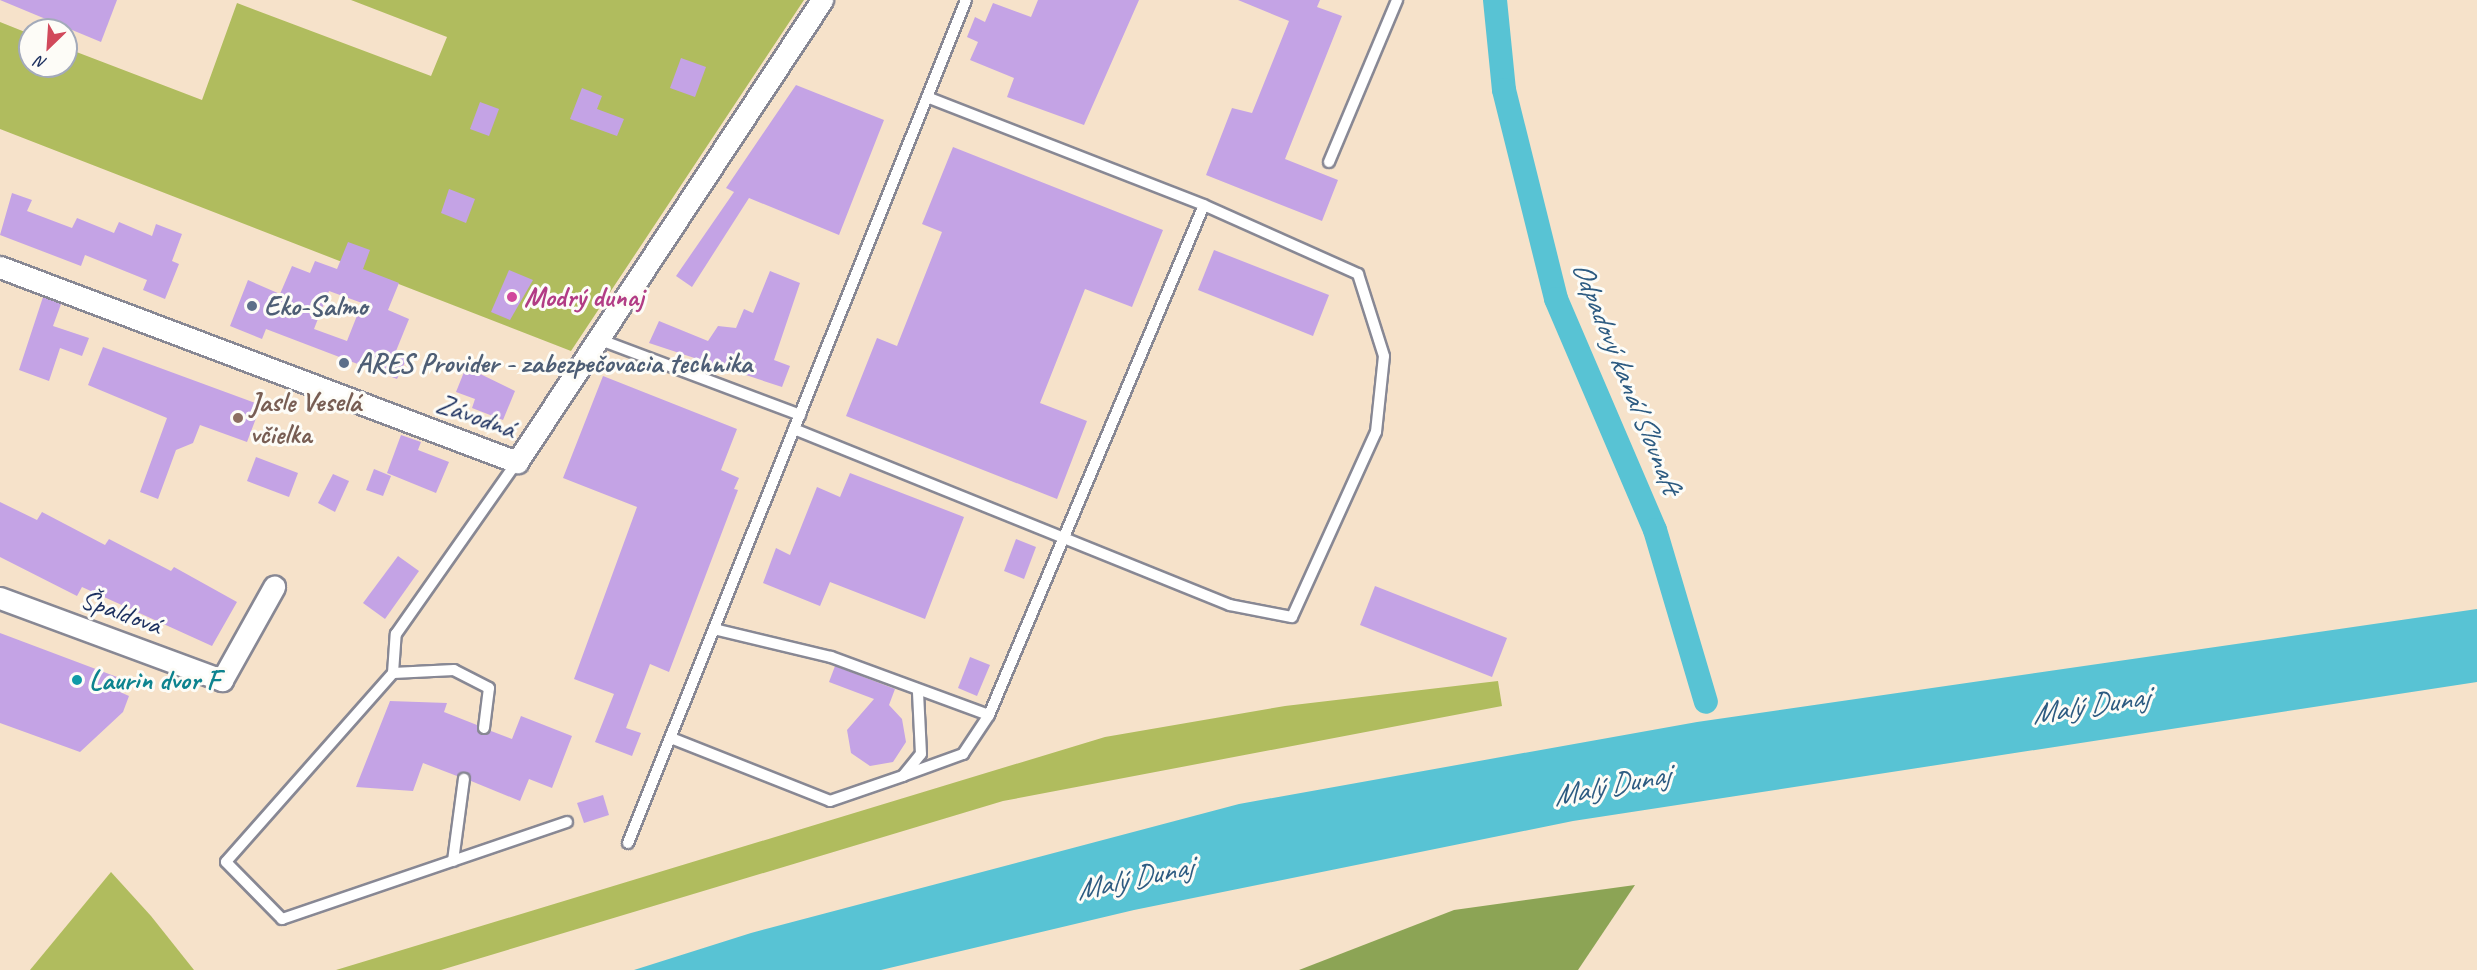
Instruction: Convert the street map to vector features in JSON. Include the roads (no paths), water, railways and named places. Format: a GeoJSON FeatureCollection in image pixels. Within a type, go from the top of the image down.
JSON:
{"type":"FeatureCollection","features":[{"type":"Feature","properties":{"kind":"street","name":"Závodná"},"geometry":{"type":"LineString","coordinates":[[0,267],[517,462],[822,0]]}},
{"type":"Feature","properties":{"kind":"street","name":"Špaldová"},"geometry":{"type":"LineString","coordinates":[[0,598],[222,680],[274,587]]}},
{"type":"Feature","properties":{"kind":"lane"},"geometry":{"type":"LineString","coordinates":[[628,843],[966,0]]}},
{"type":"Feature","properties":{"kind":"lane"},"geometry":{"type":"LineString","coordinates":[[1329,162],[1397,0]]}},
{"type":"Feature","properties":{"kind":"lane"},"geometry":{"type":"LineString","coordinates":[[794,429],[1065,536],[1230,605],[1292,617],[1376,432],[1384,356],[1358,274],[1204,205],[927,97]]}},
{"type":"Feature","properties":{"kind":"lane"},"geometry":{"type":"LineString","coordinates":[[671,738],[830,801],[963,754],[989,715],[1204,205]]}},
{"type":"Feature","properties":{"kind":"lane"},"geometry":{"type":"LineString","coordinates":[[598,339],[800,415]]}},
{"type":"Feature","properties":{"kind":"lane"},"geometry":{"type":"LineString","coordinates":[[517,462],[396,634],[393,674],[226,862],[282,919],[567,822]]}},
{"type":"Feature","properties":{"kind":"lane"},"geometry":{"type":"LineString","coordinates":[[714,629],[831,657],[918,692],[989,715]]}},
{"type":"Feature","properties":{"kind":"lane"},"geometry":{"type":"LineString","coordinates":[[393,674],[454,670],[489,688],[484,728]]}},
{"type":"Feature","properties":{"kind":"lane"},"geometry":{"type":"LineString","coordinates":[[903,776],[921,754],[918,692]]}},
{"type":"Feature","properties":{"kind":"lane"},"geometry":{"type":"LineString","coordinates":[[453,861],[464,778]]}},
{"type":"Feature","properties":{"kind":"water","name":"Malý Dunaj"},"geometry":{"type":"Polygon","coordinates":[[[2477,609],[2477,682],[1573,821],[1134,910],[881,970],[634,970],[751,933],[1239,804],[1697,722],[2477,609]]]}},
{"type":"Feature","properties":{"kind":"waterway","name":"Odpadový kanál Slovnaft"},"geometry":{"type":"LineString","coordinates":[[1495,0],[1504,90],[1556,299],[1655,530],[1706,702]]}},
{"type":"Feature","properties":{"kind":"place","name":"Modrý dunaj"},"geometry":{"type":"Point","coordinates":[512,297]}},
{"type":"Feature","properties":{"kind":"place","name":"Eko-Salmo"},"geometry":{"type":"Point","coordinates":[252,306]}},
{"type":"Feature","properties":{"kind":"place","name":"ARES Provider - zabezpečovacia technika"},"geometry":{"type":"Point","coordinates":[344,363]}},
{"type":"Feature","properties":{"kind":"place","name":"Jasle Veselá včielka"},"geometry":{"type":"Point","coordinates":[238,418]}},
{"type":"Feature","properties":{"kind":"place","name":"Laurin dvor F"},"geometry":{"type":"Point","coordinates":[77,680]}}]}
